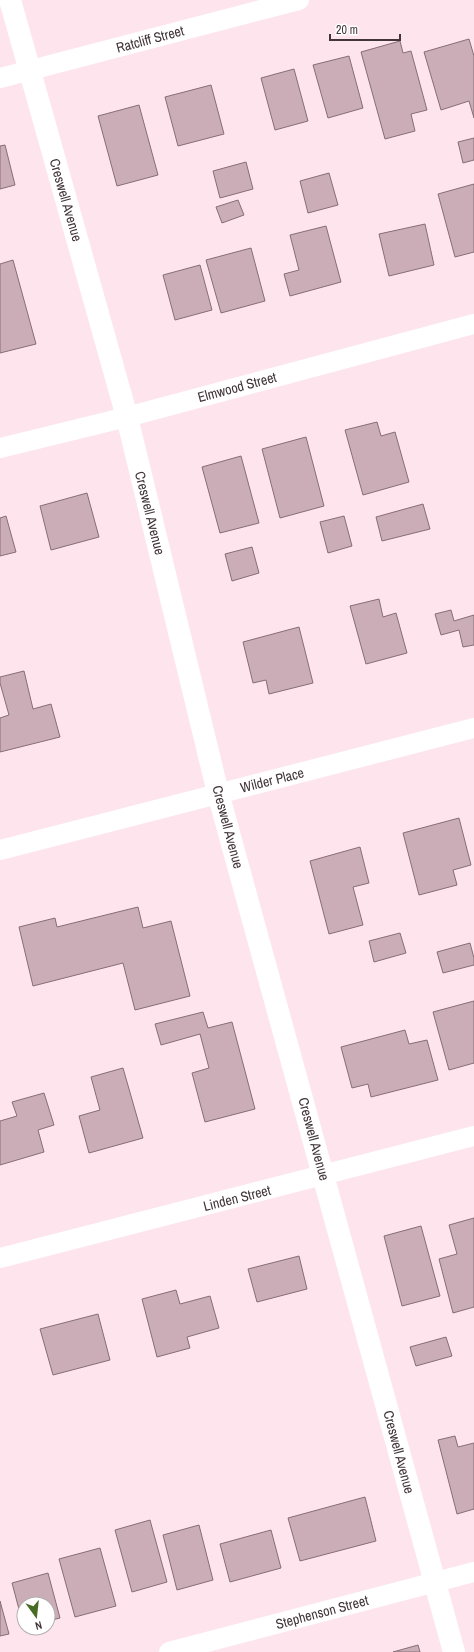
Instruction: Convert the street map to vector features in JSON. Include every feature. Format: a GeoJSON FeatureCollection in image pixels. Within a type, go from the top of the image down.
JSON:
{"type":"FeatureCollection","features":[{"type":"Feature","properties":{"kind":"street","name":"Creswell Avenue"},"geometry":{"type":"LineString","coordinates":[[10,0],[127,417],[218,793],[454,1652]]}},
{"type":"Feature","properties":{"kind":"street","name":"Ratcliff Street"},"geometry":{"type":"LineString","coordinates":[[0,78],[299,0]]}},
{"type":"Feature","properties":{"kind":"street","name":"Elmwood Street"},"geometry":{"type":"LineString","coordinates":[[0,448],[127,417],[474,324]]}},
{"type":"Feature","properties":{"kind":"street","name":"Wilder Place"},"geometry":{"type":"LineString","coordinates":[[0,850],[474,728]]}},
{"type":"Feature","properties":{"kind":"street","name":"Linden Street"},"geometry":{"type":"LineString","coordinates":[[0,1258],[474,1136]]}},
{"type":"Feature","properties":{"kind":"street","name":"Stephenson Street"},"geometry":{"type":"LineString","coordinates":[[169,1652],[474,1572]]}},
{"type":"Feature","properties":{"kind":"building"},"geometry":{"type":"Polygon","coordinates":[[[469,39],[474,56],[474,118],[469,101],[441,110],[424,52],[469,39]]]}},
{"type":"Feature","properties":{"kind":"building"},"geometry":{"type":"Polygon","coordinates":[[[400,41],[403,53],[411,51],[427,110],[411,114],[415,131],[385,139],[361,52],[400,41]]]}},
{"type":"Feature","properties":{"kind":"building"},"geometry":{"type":"Polygon","coordinates":[[[349,56],[363,108],[328,118],[313,65],[349,56]]]}},
{"type":"Feature","properties":{"kind":"building"},"geometry":{"type":"Polygon","coordinates":[[[294,69],[308,121],[275,130],[261,78],[294,69]]]}},
{"type":"Feature","properties":{"kind":"building"},"geometry":{"type":"Polygon","coordinates":[[[211,85],[224,134],[178,146],[165,97],[211,85]]]}},
{"type":"Feature","properties":{"kind":"building"},"geometry":{"type":"Polygon","coordinates":[[[139,105],[158,175],[117,186],[98,116],[139,105]]]}},
{"type":"Feature","properties":{"kind":"building"},"geometry":{"type":"Polygon","coordinates":[[[474,138],[474,160],[463,163],[458,142],[474,138]]]}},
{"type":"Feature","properties":{"kind":"building"},"geometry":{"type":"Polygon","coordinates":[[[5,145],[15,185],[0,189],[0,146],[5,145]]]}},
{"type":"Feature","properties":{"kind":"building"},"geometry":{"type":"Polygon","coordinates":[[[246,162],[253,189],[220,198],[213,171],[246,162]]]}},
{"type":"Feature","properties":{"kind":"building"},"geometry":{"type":"Polygon","coordinates":[[[329,173],[338,205],[308,213],[300,181],[329,173]]]}},
{"type":"Feature","properties":{"kind":"building"},"geometry":{"type":"Polygon","coordinates":[[[474,184],[474,252],[455,257],[438,194],[474,184]]]}},
{"type":"Feature","properties":{"kind":"building"},"geometry":{"type":"Polygon","coordinates":[[[238,200],[244,215],[222,223],[216,207],[238,200]]]}},
{"type":"Feature","properties":{"kind":"building"},"geometry":{"type":"Polygon","coordinates":[[[425,224],[434,265],[389,276],[379,234],[425,224]]]}},
{"type":"Feature","properties":{"kind":"building"},"geometry":{"type":"Polygon","coordinates":[[[326,226],[341,282],[290,296],[284,274],[299,270],[290,235],[326,226]]]}},
{"type":"Feature","properties":{"kind":"building"},"geometry":{"type":"Polygon","coordinates":[[[251,248],[265,301],[221,313],[206,260],[251,248]]]}},
{"type":"Feature","properties":{"kind":"building"},"geometry":{"type":"Polygon","coordinates":[[[13,260],[36,344],[0,353],[0,264],[13,260]]]}},
{"type":"Feature","properties":{"kind":"building"},"geometry":{"type":"Polygon","coordinates":[[[200,265],[212,310],[175,320],[163,275],[200,265]]]}},
{"type":"Feature","properties":{"kind":"building"},"geometry":{"type":"Polygon","coordinates":[[[377,422],[381,436],[395,432],[409,482],[363,495],[345,430],[377,422]]]}},
{"type":"Feature","properties":{"kind":"building"},"geometry":{"type":"Polygon","coordinates":[[[306,437],[324,506],[280,518],[262,449],[306,437]]]}},
{"type":"Feature","properties":{"kind":"building"},"geometry":{"type":"Polygon","coordinates":[[[241,456],[259,523],[220,533],[202,467],[241,456]]]}},
{"type":"Feature","properties":{"kind":"building"},"geometry":{"type":"Polygon","coordinates":[[[87,493],[99,537],[51,550],[40,506],[87,493]]]}},
{"type":"Feature","properties":{"kind":"building"},"geometry":{"type":"Polygon","coordinates":[[[423,504],[430,529],[382,541],[376,517],[423,504]]]}},
{"type":"Feature","properties":{"kind":"building"},"geometry":{"type":"Polygon","coordinates":[[[6,516],[16,552],[0,556],[0,518],[6,516]]]}},
{"type":"Feature","properties":{"kind":"building"},"geometry":{"type":"Polygon","coordinates":[[[344,516],[352,546],[328,553],[320,522],[344,516]]]}},
{"type":"Feature","properties":{"kind":"building"},"geometry":{"type":"Polygon","coordinates":[[[252,547],[259,573],[232,581],[225,554],[252,547]]]}},
{"type":"Feature","properties":{"kind":"building"},"geometry":{"type":"Polygon","coordinates":[[[379,599],[383,617],[396,613],[407,653],[366,664],[350,606],[379,599]]]}},
{"type":"Feature","properties":{"kind":"building"},"geometry":{"type":"Polygon","coordinates":[[[451,610],[454,621],[474,615],[474,645],[463,647],[459,630],[441,635],[435,614],[451,610]]]}},
{"type":"Feature","properties":{"kind":"building"},"geometry":{"type":"Polygon","coordinates":[[[299,627],[313,683],[269,694],[266,680],[253,683],[243,642],[299,627]]]}},
{"type":"Feature","properties":{"kind":"building"},"geometry":{"type":"Polygon","coordinates":[[[24,671],[33,709],[51,704],[60,737],[0,752],[0,718],[9,715],[0,683],[0,677],[24,671]]]}},
{"type":"Feature","properties":{"kind":"building"},"geometry":{"type":"Polygon","coordinates":[[[459,818],[471,865],[453,870],[457,885],[419,895],[403,833],[459,818]]]}},
{"type":"Feature","properties":{"kind":"building"},"geometry":{"type":"Polygon","coordinates":[[[360,847],[369,883],[353,887],[363,925],[329,934],[310,861],[360,847]]]}},
{"type":"Feature","properties":{"kind":"building"},"geometry":{"type":"Polygon","coordinates":[[[138,907],[143,928],[171,921],[190,996],[135,1010],[123,963],[33,986],[19,927],[55,918],[57,927],[138,907]]]}},
{"type":"Feature","properties":{"kind":"building"},"geometry":{"type":"Polygon","coordinates":[[[400,933],[406,953],[374,962],[369,941],[400,933]]]}},
{"type":"Feature","properties":{"kind":"building"},"geometry":{"type":"Polygon","coordinates":[[[470,943],[474,958],[474,965],[443,973],[437,952],[470,943]]]}},
{"type":"Feature","properties":{"kind":"building"},"geometry":{"type":"Polygon","coordinates":[[[474,1001],[474,1063],[449,1070],[433,1012],[474,1001]]]}},
{"type":"Feature","properties":{"kind":"building"},"geometry":{"type":"Polygon","coordinates":[[[203,1012],[208,1028],[232,1022],[255,1109],[205,1122],[192,1073],[209,1068],[200,1034],[161,1045],[155,1024],[203,1012]]]}},
{"type":"Feature","properties":{"kind":"building"},"geometry":{"type":"Polygon","coordinates":[[[405,1030],[409,1044],[427,1040],[438,1080],[371,1097],[368,1084],[352,1088],[341,1047],[405,1030]]]}},
{"type":"Feature","properties":{"kind":"building"},"geometry":{"type":"Polygon","coordinates":[[[123,1068],[143,1138],[89,1153],[79,1116],[100,1110],[91,1077],[123,1068]]]}},
{"type":"Feature","properties":{"kind":"building"},"geometry":{"type":"Polygon","coordinates":[[[44,1093],[54,1125],[38,1130],[44,1152],[0,1165],[0,1121],[17,1116],[12,1102],[44,1093]]]}},
{"type":"Feature","properties":{"kind":"building"},"geometry":{"type":"Polygon","coordinates":[[[474,1218],[474,1307],[453,1313],[439,1259],[457,1254],[449,1225],[474,1218]]]}},
{"type":"Feature","properties":{"kind":"building"},"geometry":{"type":"Polygon","coordinates":[[[421,1226],[440,1296],[402,1306],[384,1236],[421,1226]]]}},
{"type":"Feature","properties":{"kind":"building"},"geometry":{"type":"Polygon","coordinates":[[[299,1256],[307,1289],[257,1302],[248,1269],[299,1256]]]}},
{"type":"Feature","properties":{"kind":"building"},"geometry":{"type":"Polygon","coordinates":[[[176,1290],[180,1304],[210,1296],[219,1328],[187,1337],[190,1348],[157,1357],[142,1299],[176,1290]]]}},
{"type":"Feature","properties":{"kind":"building"},"geometry":{"type":"Polygon","coordinates":[[[98,1314],[110,1360],[53,1375],[40,1329],[98,1314]]]}},
{"type":"Feature","properties":{"kind":"building"},"geometry":{"type":"Polygon","coordinates":[[[446,1337],[452,1356],[416,1366],[410,1347],[446,1337]]]}},
{"type":"Feature","properties":{"kind":"building"},"geometry":{"type":"Polygon","coordinates":[[[455,1436],[458,1447],[474,1443],[474,1509],[457,1514],[438,1440],[455,1436]]]}},
{"type":"Feature","properties":{"kind":"building"},"geometry":{"type":"Polygon","coordinates":[[[365,1497],[376,1541],[300,1561],[288,1518],[365,1497]]]}},
{"type":"Feature","properties":{"kind":"building"},"geometry":{"type":"Polygon","coordinates":[[[150,1520],[167,1582],[132,1592],[115,1530],[150,1520]]]}},
{"type":"Feature","properties":{"kind":"building"},"geometry":{"type":"Polygon","coordinates":[[[199,1525],[213,1580],[177,1590],[163,1535],[199,1525]]]}},
{"type":"Feature","properties":{"kind":"building"},"geometry":{"type":"Polygon","coordinates":[[[271,1530],[281,1568],[230,1582],[220,1544],[271,1530]]]}},
{"type":"Feature","properties":{"kind":"building"},"geometry":{"type":"Polygon","coordinates":[[[100,1548],[116,1606],[75,1617],[59,1559],[100,1548]]]}},
{"type":"Feature","properties":{"kind":"building"},"geometry":{"type":"Polygon","coordinates":[[[48,1573],[54,1596],[16,1596],[16,1598],[12,1583],[48,1573]]]}},
{"type":"Feature","properties":{"kind":"building"},"geometry":{"type":"Polygon","coordinates":[[[0,1601],[9,1634],[0,1636],[0,1601]]]}},
{"type":"Feature","properties":{"kind":"building"},"geometry":{"type":"Polygon","coordinates":[[[56,1603],[60,1618],[56,1619],[56,1603]]]}},
{"type":"Feature","properties":{"kind":"building"},"geometry":{"type":"Polygon","coordinates":[[[418,1645],[420,1652],[393,1652],[418,1645]]]}}]}
